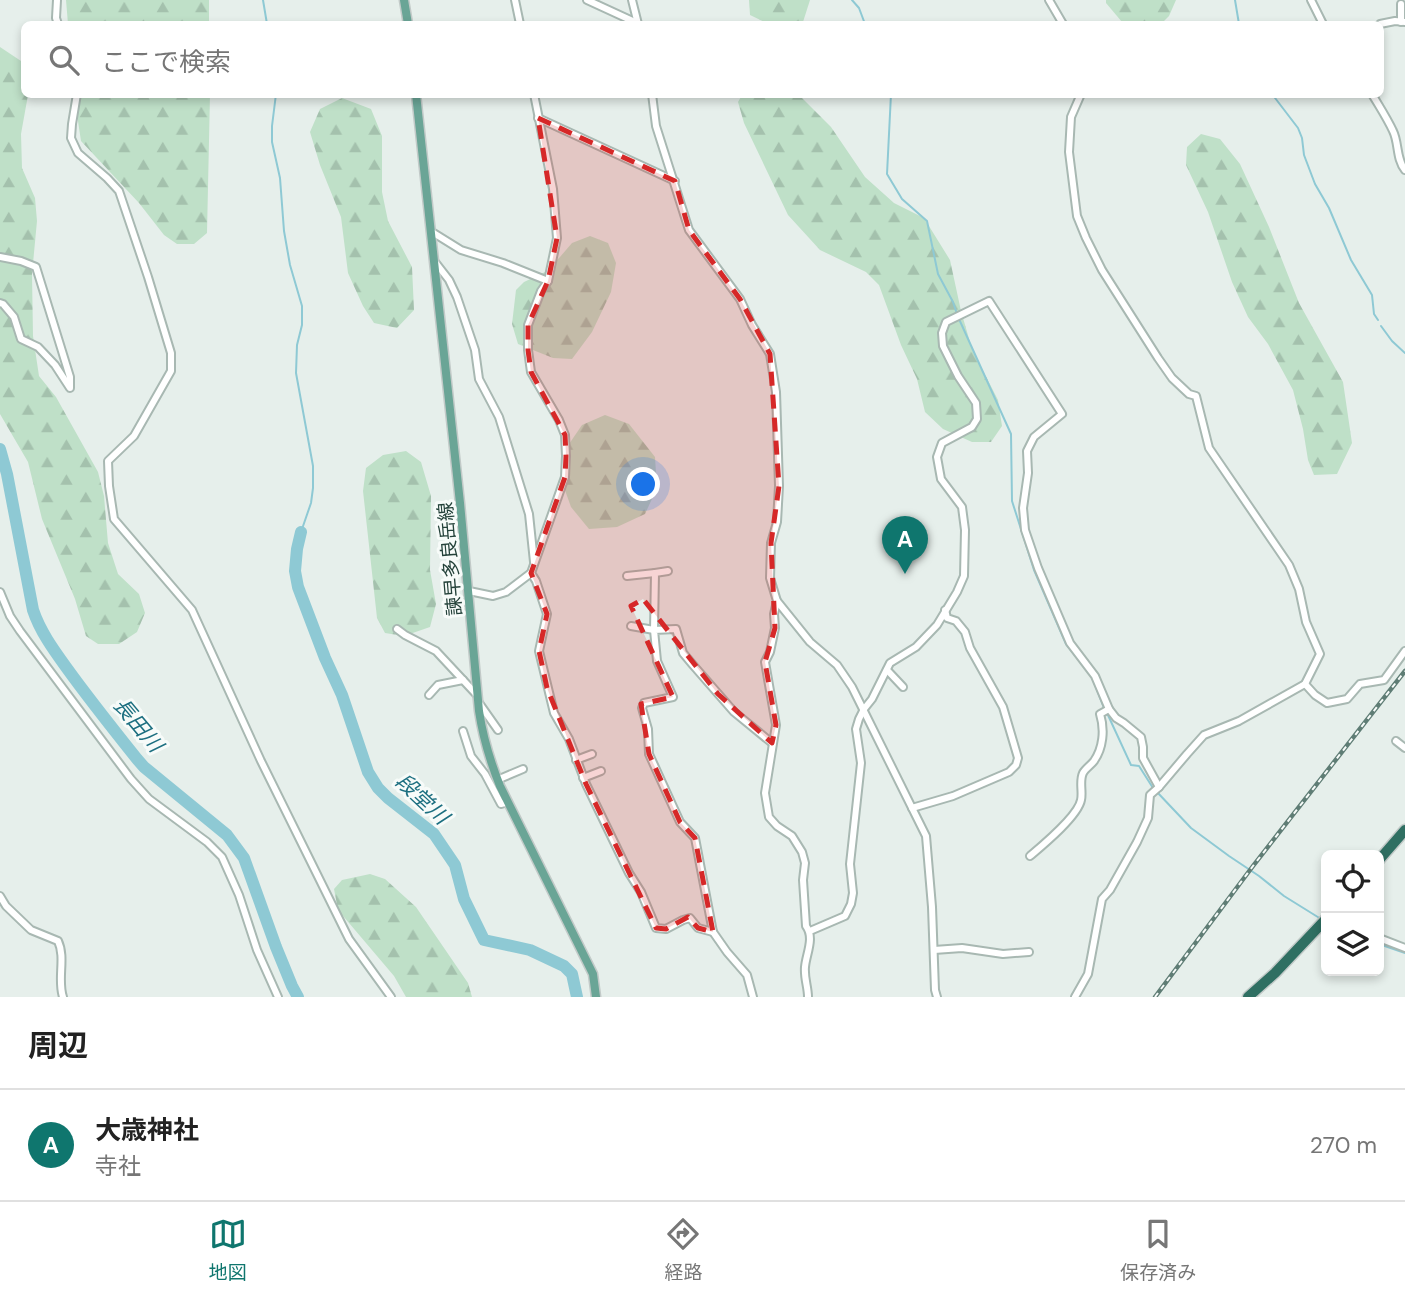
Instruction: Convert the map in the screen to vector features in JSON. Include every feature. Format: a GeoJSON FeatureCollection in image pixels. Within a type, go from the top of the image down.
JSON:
{"type":"FeatureCollection","features":[{"type":"Feature","properties":{"kind":"highway"},"geometry":{"type":"LineString","coordinates":[[1384,854],[1405,831]]}},
{"type":"Feature","properties":{"kind":"highway"},"geometry":{"type":"LineString","coordinates":[[1248,997],[1321,925]]}},
{"type":"Feature","properties":{"kind":"main road"},"geometry":{"type":"LineString","coordinates":[[404,0],[408,21]]}},
{"type":"Feature","properties":{"kind":"main road","name":"諫早多良岳線"},"geometry":{"type":"LineString","coordinates":[[416,98],[483,737],[497,780],[593,974],[596,997]]}},
{"type":"Feature","properties":{"kind":"street"},"geometry":{"type":"LineString","coordinates":[[57,0],[57,21]]}},
{"type":"Feature","properties":{"kind":"street"},"geometry":{"type":"LineString","coordinates":[[515,0],[519,21]]}},
{"type":"Feature","properties":{"kind":"street"},"geometry":{"type":"LineString","coordinates":[[587,0],[632,21]]}},
{"type":"Feature","properties":{"kind":"street"},"geometry":{"type":"LineString","coordinates":[[632,0],[637,21]]}},
{"type":"Feature","properties":{"kind":"street"},"geometry":{"type":"LineString","coordinates":[[1049,0],[1061,21]]}},
{"type":"Feature","properties":{"kind":"street"},"geometry":{"type":"LineString","coordinates":[[1321,0],[1312,4],[1321,21]]}},
{"type":"Feature","properties":{"kind":"street"},"geometry":{"type":"LineString","coordinates":[[1384,23],[1403,22],[1401,4]]}},
{"type":"Feature","properties":{"kind":"street"},"geometry":{"type":"LineString","coordinates":[[76,98],[71,138],[78,153],[119,191],[171,353],[171,371],[134,436],[108,461],[114,519],[192,610],[261,761],[344,928],[366,965],[391,997]]}},
{"type":"Feature","properties":{"kind":"street"},"geometry":{"type":"LineString","coordinates":[[469,591],[493,596],[506,592],[531,573],[565,477],[565,435],[531,372],[528,350],[528,325],[541,291],[548,281],[557,238],[553,189],[535,98]]}},
{"type":"Feature","properties":{"kind":"street"},"geometry":{"type":"LineString","coordinates":[[652,98],[656,126],[689,230],[740,299],[770,354],[776,392],[779,486],[777,522],[771,543],[770,578],[777,601],[810,642],[837,665],[852,687],[926,836],[937,997]]}},
{"type":"Feature","properties":{"kind":"street"},"geometry":{"type":"LineString","coordinates":[[1075,997],[1088,974],[1102,899],[1110,890],[1137,842],[1148,818],[1150,795],[1205,735],[1239,721],[1305,684],[1320,654],[1290,565],[1209,448],[1196,396],[1189,394],[1172,378],[1158,358],[1102,270],[1086,237],[1077,216],[1069,152],[1071,117],[1079,98]]}},
{"type":"Feature","properties":{"kind":"street"},"geometry":{"type":"LineString","coordinates":[[1374,98],[1394,132],[1400,163],[1405,170]]}},
{"type":"Feature","properties":{"kind":"street"},"geometry":{"type":"LineString","coordinates":[[538,118],[675,181]]}},
{"type":"Feature","properties":{"kind":"street"},"geometry":{"type":"LineString","coordinates":[[432,232],[461,250],[503,262],[548,281]]}},
{"type":"Feature","properties":{"kind":"street"},"geometry":{"type":"LineString","coordinates":[[0,257],[36,267],[70,377],[70,388],[55,365],[38,347],[21,339],[14,317],[0,303]]}},
{"type":"Feature","properties":{"kind":"street"},"geometry":{"type":"LineString","coordinates":[[435,262],[449,280],[457,297],[475,350],[479,379],[499,417],[529,514],[535,564]]}},
{"type":"Feature","properties":{"kind":"street"},"geometry":{"type":"LineString","coordinates":[[810,931],[845,916],[851,904],[853,893],[850,864],[861,763],[856,729],[864,709],[890,663],[916,647],[937,625],[964,576],[965,530],[962,507],[941,479],[937,457],[942,443],[972,427],[977,419],[976,402],[958,376],[943,345],[942,332],[946,322],[989,301],[1062,414],[1034,437],[1027,451],[1028,473],[1023,508],[1025,530],[1038,569],[1070,643],[1096,676],[1106,711],[1100,747],[1095,760],[1083,774],[1079,807],[1050,839],[1030,856]]}},
{"type":"Feature","properties":{"kind":"street"},"geometry":{"type":"LineString","coordinates":[[627,576],[668,571]]}},
{"type":"Feature","properties":{"kind":"street"},"geometry":{"type":"LineString","coordinates":[[531,573],[547,614],[539,651],[554,713],[569,739],[583,778],[613,842],[641,892],[656,928],[666,929],[690,918],[698,928],[713,932]]}},
{"type":"Feature","properties":{"kind":"street"},"geometry":{"type":"LineString","coordinates":[[655,573],[654,630],[657,661],[673,697],[644,703],[642,708],[648,729],[649,754],[680,822],[695,838],[713,932],[747,975],[753,997]]}},
{"type":"Feature","properties":{"kind":"street"},"geometry":{"type":"LineString","coordinates":[[0,592],[20,631],[131,779],[149,799],[222,857],[278,997]]}},
{"type":"Feature","properties":{"kind":"street"},"geometry":{"type":"LineString","coordinates":[[777,601],[775,628],[765,662],[776,725],[765,793],[769,817],[792,836],[806,863],[803,880],[806,926],[810,931],[810,940],[804,977],[811,996]]}},
{"type":"Feature","properties":{"kind":"street"},"geometry":{"type":"LineString","coordinates":[[912,808],[953,796],[1009,772],[1016,765],[1018,758],[1003,707],[970,648],[965,632],[956,621],[947,618],[945,610]]}},
{"type":"Feature","properties":{"kind":"street"},"geometry":{"type":"LineString","coordinates":[[631,626],[654,630],[676,629],[683,653],[693,665],[734,712],[772,743]]}},
{"type":"Feature","properties":{"kind":"street"},"geometry":{"type":"LineString","coordinates":[[397,629],[436,651],[478,698],[498,730]]}},
{"type":"Feature","properties":{"kind":"street"},"geometry":{"type":"LineString","coordinates":[[1305,684],[1326,703],[1347,699],[1360,684],[1384,680],[1405,651]]}},
{"type":"Feature","properties":{"kind":"street"},"geometry":{"type":"LineString","coordinates":[[887,670],[903,687]]}},
{"type":"Feature","properties":{"kind":"street"},"geometry":{"type":"LineString","coordinates":[[429,695],[438,685],[463,680]]}},
{"type":"Feature","properties":{"kind":"street"},"geometry":{"type":"LineString","coordinates":[[1106,711],[1141,737],[1143,758],[1159,788]]}},
{"type":"Feature","properties":{"kind":"street"},"geometry":{"type":"LineString","coordinates":[[463,731],[471,756],[485,774],[501,804],[508,802]]}},
{"type":"Feature","properties":{"kind":"street"},"geometry":{"type":"LineString","coordinates":[[1396,741],[1405,748]]}},
{"type":"Feature","properties":{"kind":"street"},"geometry":{"type":"LineString","coordinates":[[576,760],[592,754]]}},
{"type":"Feature","properties":{"kind":"street"},"geometry":{"type":"LineString","coordinates":[[497,780],[523,769]]}},
{"type":"Feature","properties":{"kind":"street"},"geometry":{"type":"LineString","coordinates":[[583,778],[601,771]]}},
{"type":"Feature","properties":{"kind":"street"},"geometry":{"type":"LineString","coordinates":[[0,896],[6,906],[31,930],[58,941],[62,948],[60,990],[63,997]]}},
{"type":"Feature","properties":{"kind":"street"},"geometry":{"type":"LineString","coordinates":[[1384,940],[1405,948]]}},
{"type":"Feature","properties":{"kind":"street"},"geometry":{"type":"LineString","coordinates":[[934,950],[962,948],[1003,954],[1029,952]]}},
{"type":"Feature","properties":{"kind":"highlighted area"},"geometry":{"type":"Polygon","coordinates":[[[538,118],[675,181],[689,230],[740,299],[770,354],[779,486],[771,543],[775,628],[765,662],[776,725],[772,743],[718,694],[643,599],[631,606],[673,697],[641,704],[649,754],[680,822],[695,838],[713,932],[698,928],[688,917],[666,929],[656,928],[586,784],[547,688],[539,651],[547,614],[531,573],[565,477],[566,456],[565,435],[531,372],[528,350],[528,325],[548,281],[557,238],[538,118]]]}},
{"type":"Feature","properties":{"kind":"green space"},"geometry":{"type":"Polygon","coordinates":[[[66,0],[209,0],[209,21],[68,21],[66,0]]]}},
{"type":"Feature","properties":{"kind":"green space"},"geometry":{"type":"Polygon","coordinates":[[[749,0],[810,0],[803,21],[763,21],[750,15],[749,0]]]}},
{"type":"Feature","properties":{"kind":"green space"},"geometry":{"type":"Polygon","coordinates":[[[1106,0],[1176,0],[1164,21],[1121,21],[1106,0]]]}},
{"type":"Feature","properties":{"kind":"green space"},"geometry":{"type":"Polygon","coordinates":[[[0,47],[21,61],[21,98],[27,98],[21,134],[22,168],[35,198],[37,221],[32,274],[33,336],[39,376],[56,397],[98,472],[104,496],[108,543],[118,574],[139,594],[145,613],[137,632],[119,644],[98,644],[86,636],[75,599],[42,519],[28,462],[0,414],[0,47]]]}},
{"type":"Feature","properties":{"kind":"green space"},"geometry":{"type":"Polygon","coordinates":[[[74,98],[210,98],[207,233],[194,244],[177,244],[164,235],[139,203],[81,141],[74,98]]]}},
{"type":"Feature","properties":{"kind":"green space"},"geometry":{"type":"Polygon","coordinates":[[[342,98],[371,109],[382,136],[382,192],[388,221],[412,267],[414,310],[397,328],[374,323],[348,273],[341,217],[310,132],[320,109],[342,98]]]}},
{"type":"Feature","properties":{"kind":"green space"},"geometry":{"type":"Polygon","coordinates":[[[740,98],[802,98],[831,127],[865,177],[894,203],[924,218],[950,260],[972,349],[998,400],[1002,426],[991,442],[972,442],[943,429],[925,412],[917,379],[879,285],[866,272],[820,250],[788,215],[744,123],[738,102],[740,98]]]}},
{"type":"Feature","properties":{"kind":"green space"},"geometry":{"type":"Polygon","coordinates":[[[1201,134],[1220,139],[1240,164],[1299,303],[1343,382],[1352,443],[1337,474],[1314,475],[1308,460],[1293,390],[1268,344],[1248,317],[1232,282],[1208,212],[1186,165],[1187,147],[1201,134]]]}},
{"type":"Feature","properties":{"kind":"green space"},"geometry":{"type":"Polygon","coordinates":[[[590,236],[608,243],[616,263],[611,292],[592,332],[572,359],[553,358],[518,344],[512,324],[516,290],[524,282],[545,272],[572,243],[590,236]]]}},
{"type":"Feature","properties":{"kind":"green space"},"geometry":{"type":"Polygon","coordinates":[[[605,415],[629,424],[655,457],[657,488],[645,514],[617,527],[589,529],[571,507],[561,479],[565,450],[582,425],[605,415]]]}},
{"type":"Feature","properties":{"kind":"green space"},"geometry":{"type":"Polygon","coordinates":[[[406,451],[421,462],[431,496],[430,570],[436,604],[430,627],[404,636],[385,633],[377,618],[363,491],[366,468],[383,455],[406,451]]]}},
{"type":"Feature","properties":{"kind":"green space"},"geometry":{"type":"Polygon","coordinates":[[[370,874],[385,879],[416,907],[468,983],[472,997],[406,997],[394,976],[338,910],[334,889],[342,880],[370,874]]]}},
{"type":"Feature","properties":{"kind":"waterway"},"geometry":{"type":"LineString","coordinates":[[263,0],[266,21]]}},
{"type":"Feature","properties":{"kind":"waterway"},"geometry":{"type":"LineString","coordinates":[[852,0],[859,8],[864,21]]}},
{"type":"Feature","properties":{"kind":"waterway"},"geometry":{"type":"LineString","coordinates":[[1235,0],[1238,21]]}},
{"type":"Feature","properties":{"kind":"waterway"},"geometry":{"type":"LineString","coordinates":[[276,98],[272,142],[280,178],[290,265],[302,306],[296,373],[313,466],[311,503],[301,532]]}},
{"type":"Feature","properties":{"kind":"waterway"},"geometry":{"type":"LineString","coordinates":[[891,98],[887,174],[902,199],[927,221],[938,274],[957,314]]}},
{"type":"Feature","properties":{"kind":"waterway"},"geometry":{"type":"LineString","coordinates":[[1275,98],[1298,128],[1304,155],[1315,184],[1329,208],[1351,260],[1372,295],[1374,314],[1378,320]]}},
{"type":"Feature","properties":{"kind":"waterway"},"geometry":{"type":"LineString","coordinates":[[959,319],[1011,434],[1012,501],[1034,570],[1066,644],[1091,675],[1104,708]]}},
{"type":"Feature","properties":{"kind":"waterway"},"geometry":{"type":"LineString","coordinates":[[1381,326],[1405,353]]}},
{"type":"Feature","properties":{"kind":"waterway","name":"長田川"},"geometry":{"type":"LineString","coordinates":[[0,449],[33,610],[43,633],[83,691],[144,767],[227,835],[244,858],[276,947],[298,997]]}},
{"type":"Feature","properties":{"kind":"waterway","name":"段堂川"},"geometry":{"type":"LineString","coordinates":[[301,532],[295,571],[298,587],[342,695],[368,772],[388,798],[434,834],[455,865],[464,899],[484,940],[530,950],[564,966],[572,974],[577,997]]}},
{"type":"Feature","properties":{"kind":"waterway"},"geometry":{"type":"LineString","coordinates":[[1107,713],[1131,765],[1139,766],[1153,788]]}},
{"type":"Feature","properties":{"kind":"waterway"},"geometry":{"type":"LineString","coordinates":[[1157,792],[1191,828],[1284,896],[1321,919]]}},
{"type":"Feature","properties":{"kind":"waterway"},"geometry":{"type":"LineString","coordinates":[[1384,946],[1405,953]]}},
{"type":"Feature","properties":{"kind":"railway"},"geometry":{"type":"LineString","coordinates":[[1155,997],[1405,671]]}},
{"type":"Feature","properties":{"kind":"place","name":"大歳神社"},"geometry":{"type":"Point","coordinates":[905,574]}}]}
